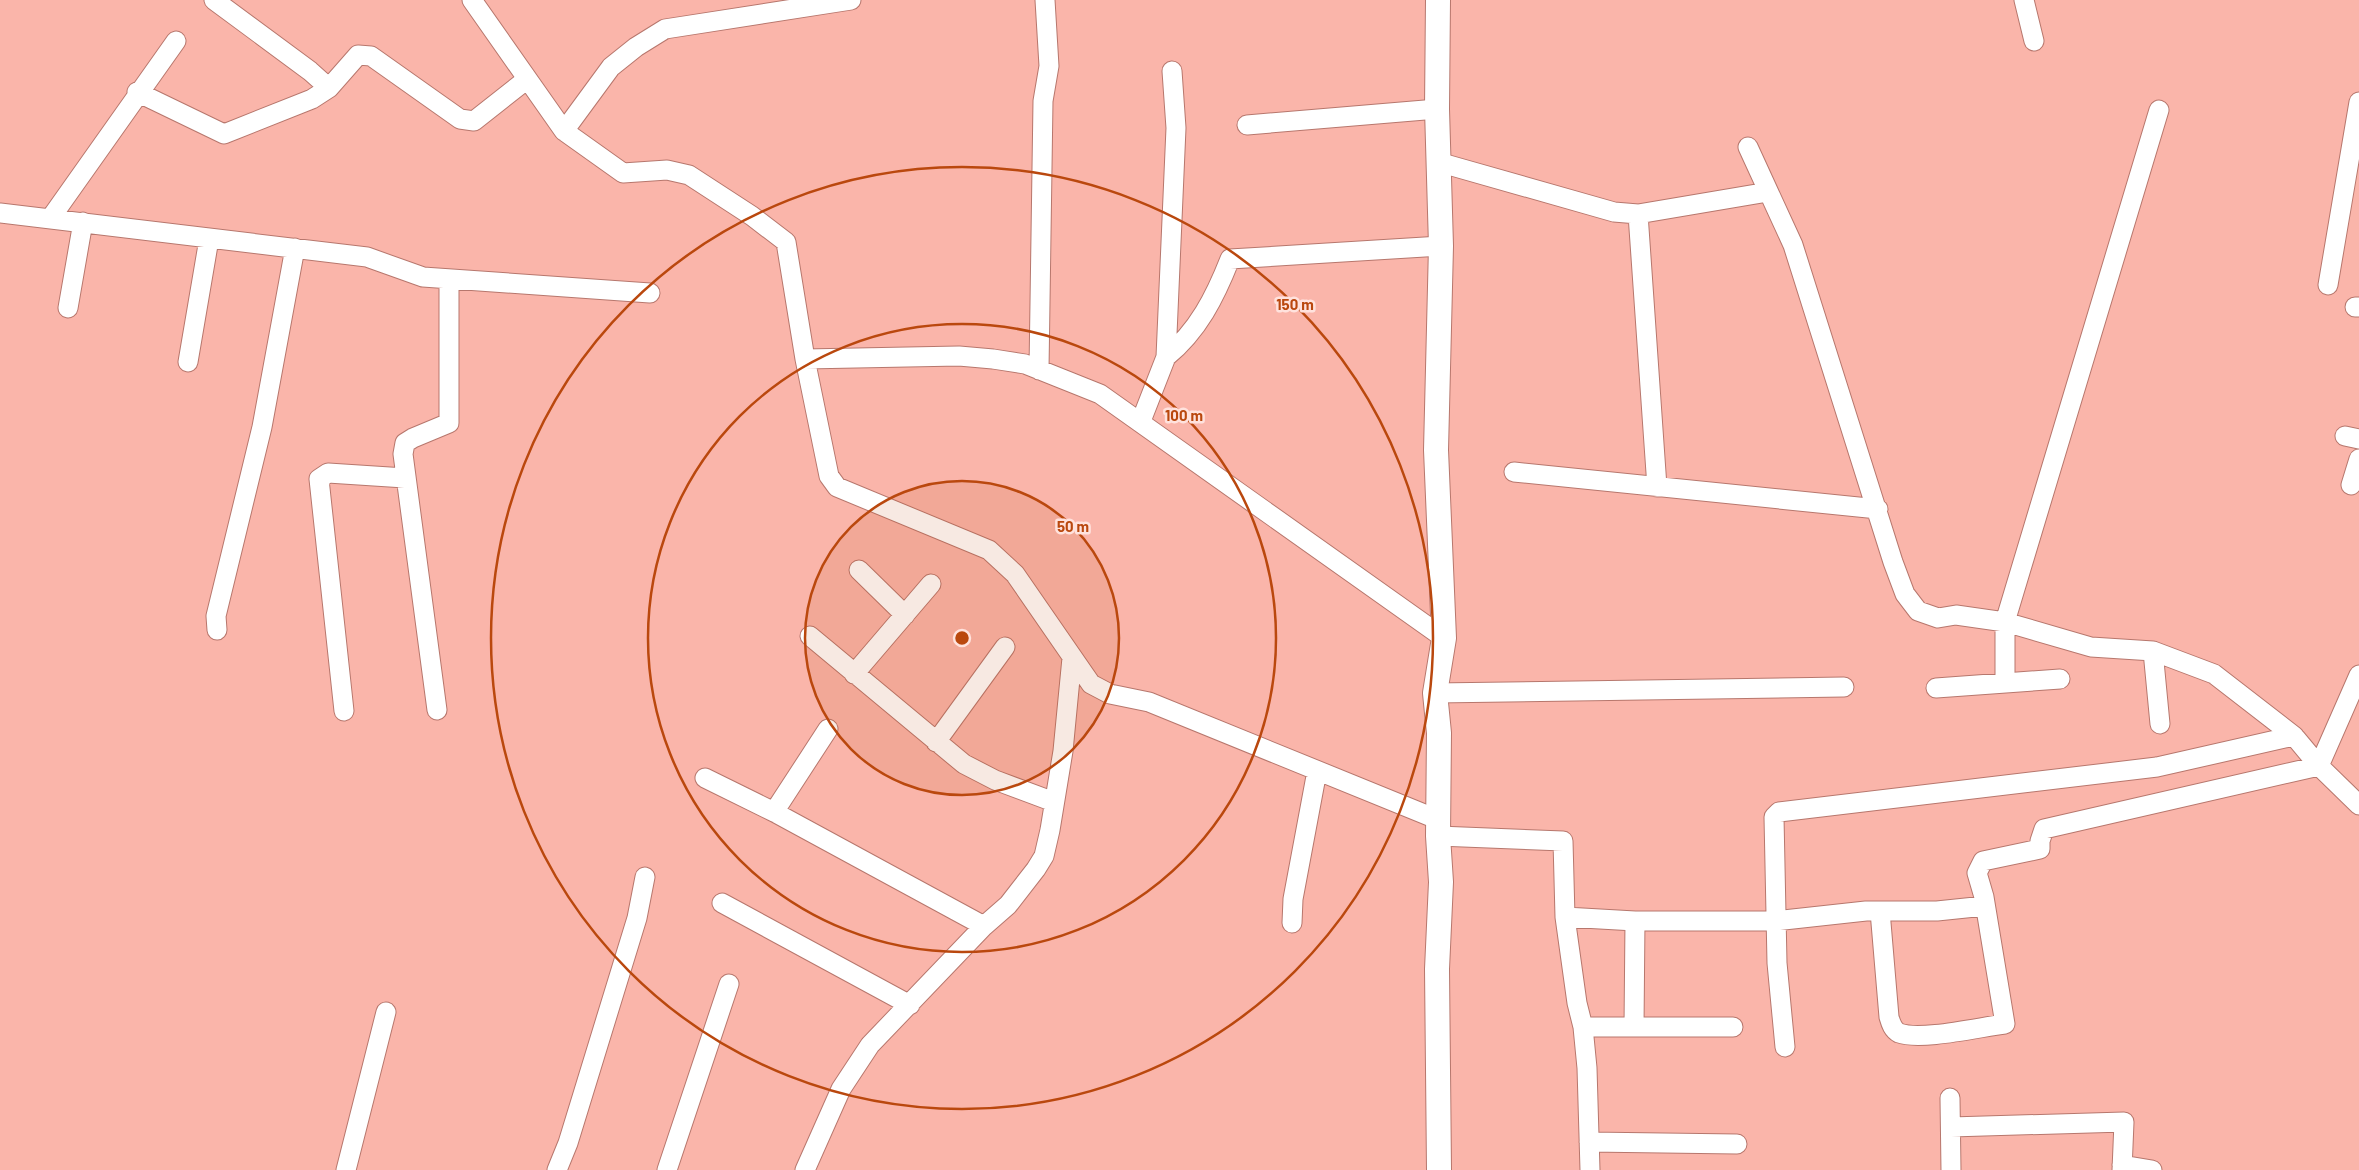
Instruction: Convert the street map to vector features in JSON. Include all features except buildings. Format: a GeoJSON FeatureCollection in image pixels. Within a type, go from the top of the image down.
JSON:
{"type":"FeatureCollection","features":[{"type":"Feature","properties":{"kind":"street"},"geometry":{"type":"LineString","coordinates":[[214,0],[310,71],[328,88]]}},
{"type":"Feature","properties":{"kind":"street"},"geometry":{"type":"LineString","coordinates":[[472,0],[526,80],[564,131],[623,173],[667,170],[690,175],[752,216],[786,242],[804,359],[829,476],[837,487],[989,550],[1015,574],[1091,684],[1110,694],[1149,702],[1317,772],[1439,828],[1563,841],[1565,917],[1577,1003],[1583,1027],[1587,1068],[1590,1170]]}},
{"type":"Feature","properties":{"kind":"street"},"geometry":{"type":"LineString","coordinates":[[564,131],[611,67],[636,47],[664,29],[851,0]]}},
{"type":"Feature","properties":{"kind":"street"},"geometry":{"type":"LineString","coordinates":[[1039,370],[1043,101],[1049,66],[1045,0]]}},
{"type":"Feature","properties":{"kind":"street"},"geometry":{"type":"LineString","coordinates":[[1438,0],[1437,109],[1441,246],[1436,450],[1444,638],[1435,693],[1439,733],[1441,882],[1437,969],[1439,1170]]}},
{"type":"Feature","properties":{"kind":"street"},"geometry":{"type":"LineString","coordinates":[[2024,0],[2034,41]]}},
{"type":"Feature","properties":{"kind":"street"},"geometry":{"type":"LineString","coordinates":[[50,219],[176,40]]}},
{"type":"Feature","properties":{"kind":"street"},"geometry":{"type":"LineString","coordinates":[[138,92],[224,134],[281,113],[312,99],[328,88],[358,55],[371,56],[460,119],[474,121],[526,80]]}},
{"type":"Feature","properties":{"kind":"street"},"geometry":{"type":"LineString","coordinates":[[1141,421],[1166,357],[1176,128],[1172,71]]}},
{"type":"Feature","properties":{"kind":"street"},"geometry":{"type":"LineString","coordinates":[[2328,285],[2359,102]]}},
{"type":"Feature","properties":{"kind":"street"},"geometry":{"type":"LineString","coordinates":[[1247,125],[1437,109]]}},
{"type":"Feature","properties":{"kind":"street"},"geometry":{"type":"LineString","coordinates":[[2006,683],[2005,622],[2159,110]]}},
{"type":"Feature","properties":{"kind":"street"},"geometry":{"type":"LineString","coordinates":[[1748,147],[1792,245],[1852,436],[1878,509],[1893,562],[1906,594],[1918,611],[1938,618],[1956,615],[2005,622],[2091,647],[2153,650],[2214,674],[2294,736],[2319,766],[2359,805]]}},
{"type":"Feature","properties":{"kind":"street"},"geometry":{"type":"LineString","coordinates":[[1438,162],[1614,212],[1638,214],[1768,192]]}},
{"type":"Feature","properties":{"kind":"street"},"geometry":{"type":"LineString","coordinates":[[0,213],[366,257],[423,277],[650,293]]}},
{"type":"Feature","properties":{"kind":"street"},"geometry":{"type":"LineString","coordinates":[[1638,214],[1657,486]]}},
{"type":"Feature","properties":{"kind":"street"},"geometry":{"type":"LineString","coordinates":[[68,308],[83,222]]}},
{"type":"Feature","properties":{"kind":"street"},"geometry":{"type":"LineString","coordinates":[[188,362],[209,239]]}},
{"type":"Feature","properties":{"kind":"street"},"geometry":{"type":"LineString","coordinates":[[1166,357],[1182,344],[1203,317],[1230,259],[1441,246]]}},
{"type":"Feature","properties":{"kind":"street"},"geometry":{"type":"LineString","coordinates":[[217,630],[216,616],[262,427],[295,248]]}},
{"type":"Feature","properties":{"kind":"street"},"geometry":{"type":"LineString","coordinates":[[437,710],[403,454],[405,443],[448,423],[449,279]]}},
{"type":"Feature","properties":{"kind":"street"},"geometry":{"type":"LineString","coordinates":[[804,359],[959,356],[1017,363],[1100,394],[1141,421],[1444,638]]}},
{"type":"Feature","properties":{"kind":"street"},"geometry":{"type":"LineString","coordinates":[[2351,485],[2359,459]]}},
{"type":"Feature","properties":{"kind":"street"},"geometry":{"type":"LineString","coordinates":[[1514,472],[1878,509]]}},
{"type":"Feature","properties":{"kind":"street"},"geometry":{"type":"LineString","coordinates":[[344,711],[319,479],[328,473],[406,478]]}},
{"type":"Feature","properties":{"kind":"street"},"geometry":{"type":"LineString","coordinates":[[860,570],[904,615]]}},
{"type":"Feature","properties":{"kind":"street"},"geometry":{"type":"LineString","coordinates":[[854,674],[931,584]]}},
{"type":"Feature","properties":{"kind":"street"},"geometry":{"type":"LineString","coordinates":[[810,636],[964,764],[995,780],[1054,802]]}},
{"type":"Feature","properties":{"kind":"street"},"geometry":{"type":"LineString","coordinates":[[936,742],[1005,647]]}},
{"type":"Feature","properties":{"kind":"street"},"geometry":{"type":"LineString","coordinates":[[2153,650],[2160,724]]}},
{"type":"Feature","properties":{"kind":"street"},"geometry":{"type":"LineString","coordinates":[[806,1170],[841,1089],[870,1045],[984,926],[1008,905],[1044,856],[1063,751],[1072,658]]}},
{"type":"Feature","properties":{"kind":"street"},"geometry":{"type":"LineString","coordinates":[[2319,766],[2359,675]]}},
{"type":"Feature","properties":{"kind":"street"},"geometry":{"type":"LineString","coordinates":[[1936,688],[2060,679]]}},
{"type":"Feature","properties":{"kind":"street"},"geometry":{"type":"LineString","coordinates":[[1435,693],[1844,688]]}},
{"type":"Feature","properties":{"kind":"street"},"geometry":{"type":"LineString","coordinates":[[774,812],[828,728]]}},
{"type":"Feature","properties":{"kind":"street"},"geometry":{"type":"LineString","coordinates":[[1785,1047],[1775,921],[1774,817],[1779,812],[2157,766],[2294,736]]}},
{"type":"Feature","properties":{"kind":"street"},"geometry":{"type":"LineString","coordinates":[[1880,911],[1891,1026],[1898,1032],[1916,1036],[2005,1024],[1985,906],[1976,873],[1983,861],[2040,849],[2040,841],[2044,829],[2319,766]]}},
{"type":"Feature","properties":{"kind":"street"},"geometry":{"type":"LineString","coordinates":[[1292,923],[1293,898],[1317,772]]}},
{"type":"Feature","properties":{"kind":"street"},"geometry":{"type":"LineString","coordinates":[[705,778],[774,812],[984,926]]}},
{"type":"Feature","properties":{"kind":"street"},"geometry":{"type":"LineString","coordinates":[[557,1170],[568,1143],[638,918],[645,877]]}},
{"type":"Feature","properties":{"kind":"street"},"geometry":{"type":"LineString","coordinates":[[722,903],[910,1005]]}},
{"type":"Feature","properties":{"kind":"street"},"geometry":{"type":"LineString","coordinates":[[1565,917],[1635,922],[1775,921],[1880,911],[1937,911],[1985,906]]}},
{"type":"Feature","properties":{"kind":"street"},"geometry":{"type":"LineString","coordinates":[[1634,1027],[1635,922]]}},
{"type":"Feature","properties":{"kind":"street"},"geometry":{"type":"LineString","coordinates":[[667,1170],[729,984]]}},
{"type":"Feature","properties":{"kind":"street"},"geometry":{"type":"LineString","coordinates":[[346,1170],[386,1012]]}},
{"type":"Feature","properties":{"kind":"street"},"geometry":{"type":"LineString","coordinates":[[1583,1027],[1733,1027]]}},
{"type":"Feature","properties":{"kind":"street"},"geometry":{"type":"LineString","coordinates":[[1950,1098],[1951,1170]]}},
{"type":"Feature","properties":{"kind":"street"},"geometry":{"type":"LineString","coordinates":[[1951,1127],[2124,1122],[2122,1168],[2152,1170]]}},
{"type":"Feature","properties":{"kind":"street"},"geometry":{"type":"LineString","coordinates":[[1589,1142],[1737,1144]]}}]}
